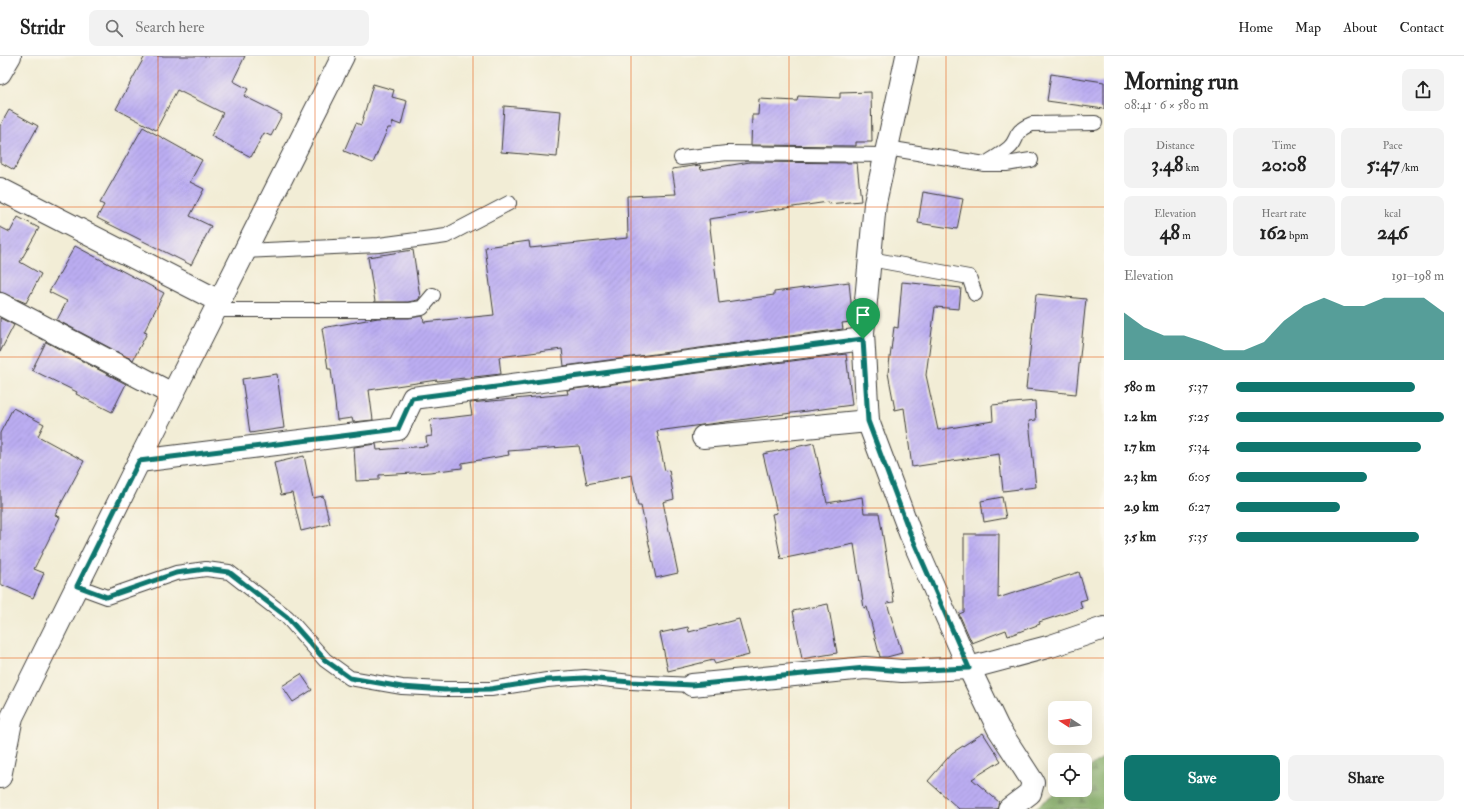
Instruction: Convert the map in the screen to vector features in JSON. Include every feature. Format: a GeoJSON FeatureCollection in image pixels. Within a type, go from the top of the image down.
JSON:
{"type":"FeatureCollection","features":[{"type":"Feature","properties":{"kind":"street"},"geometry":{"type":"LineString","coordinates":[[0,73],[10,56]]}},
{"type":"Feature","properties":{"kind":"street"},"geometry":{"type":"LineString","coordinates":[[0,777],[12,717],[172,394],[343,56]]}},
{"type":"Feature","properties":{"kind":"street"},"geometry":{"type":"LineString","coordinates":[[907,56],[875,203],[863,339],[868,421],[910,533],[969,668],[998,728],[1033,782],[1030,793],[1009,809]]}},
{"type":"Feature","properties":{"kind":"street"},"geometry":{"type":"LineString","coordinates":[[0,189],[217,305]]}},
{"type":"Feature","properties":{"kind":"street"},"geometry":{"type":"LineString","coordinates":[[0,304],[172,394]]}},
{"type":"Feature","properties":{"kind":"street"},"geometry":{"type":"LineString","coordinates":[[139,461],[398,429],[412,398],[863,339]]}},
{"type":"Feature","properties":{"kind":"street"},"geometry":{"type":"LineString","coordinates":[[704,437],[868,421]]}},
{"type":"Feature","properties":{"kind":"street"},"geometry":{"type":"LineString","coordinates":[[692,685],[865,668],[902,671],[969,668],[1051,646],[1104,628]]}},
{"type":"Feature","properties":{"kind":"lane"},"geometry":{"type":"LineString","coordinates":[[985,164],[1011,147],[1019,132],[1023,128],[1032,124],[1095,123]]}},
{"type":"Feature","properties":{"kind":"lane"},"geometry":{"type":"LineString","coordinates":[[681,158],[727,153],[886,151],[985,164],[1006,164],[1030,160]]}},
{"type":"Feature","properties":{"kind":"lane"},"geometry":{"type":"LineString","coordinates":[[244,251],[379,245],[446,236],[509,203]]}},
{"type":"Feature","properties":{"kind":"lane"},"geometry":{"type":"LineString","coordinates":[[870,259],[969,277],[975,294]]}},
{"type":"Feature","properties":{"kind":"lane"},"geometry":{"type":"LineString","coordinates":[[217,305],[409,310],[422,308],[433,295]]}},
{"type":"Feature","properties":{"kind":"lane"},"geometry":{"type":"LineString","coordinates":[[77,586],[107,597],[176,573],[206,569],[229,572],[287,617],[325,660],[350,678],[402,687],[444,690],[490,689],[547,680],[585,678],[692,685]]}},
{"type":"Feature","properties":{"kind":"green space"},"geometry":{"type":"Polygon","coordinates":[[[1104,757],[1104,809],[1034,809],[1050,797],[1092,797],[1092,766],[1104,757]]]}},
{"type":"Feature","properties":{"kind":"building"},"geometry":{"type":"Polygon","coordinates":[[[145,56],[245,56],[233,81],[248,89],[244,96],[282,115],[271,136],[264,133],[251,157],[211,136],[223,113],[177,90],[156,130],[116,109],[145,56]]]}},
{"type":"Feature","properties":{"kind":"building"},"geometry":{"type":"Polygon","coordinates":[[[1051,74],[1104,82],[1104,109],[1047,101],[1051,74]]]}},
{"type":"Feature","properties":{"kind":"building"},"geometry":{"type":"Polygon","coordinates":[[[373,84],[394,90],[392,97],[407,101],[401,125],[393,122],[391,128],[388,128],[373,163],[344,151],[356,123],[361,125],[373,84]]]}},
{"type":"Feature","properties":{"kind":"building"},"geometry":{"type":"Polygon","coordinates":[[[871,92],[872,142],[856,142],[856,146],[751,145],[752,115],[758,115],[759,99],[797,101],[798,96],[840,98],[840,93],[871,92]]]}},
{"type":"Feature","properties":{"kind":"building"},"geometry":{"type":"Polygon","coordinates":[[[504,106],[561,111],[557,157],[501,152],[504,106]]]}},
{"type":"Feature","properties":{"kind":"building"},"geometry":{"type":"Polygon","coordinates":[[[9,110],[38,126],[14,170],[0,162],[0,126],[9,110]]]}},
{"type":"Feature","properties":{"kind":"building"},"geometry":{"type":"Polygon","coordinates":[[[143,127],[202,160],[190,182],[204,189],[190,216],[211,226],[191,265],[97,218],[104,205],[100,203],[143,127]]]}},
{"type":"Feature","properties":{"kind":"building"},"geometry":{"type":"Polygon","coordinates":[[[750,162],[857,163],[861,201],[828,204],[828,202],[709,219],[719,303],[774,295],[774,292],[849,282],[852,312],[851,322],[842,323],[843,329],[564,366],[562,349],[499,357],[501,374],[437,380],[369,390],[373,420],[353,422],[352,418],[337,420],[331,369],[328,369],[322,328],[378,318],[409,318],[423,316],[424,322],[494,315],[485,247],[529,241],[530,248],[628,238],[627,196],[676,194],[672,169],[700,165],[701,170],[750,162]]]}},
{"type":"Feature","properties":{"kind":"building"},"geometry":{"type":"Polygon","coordinates":[[[923,192],[963,199],[957,229],[918,223],[923,192]]]}},
{"type":"Feature","properties":{"kind":"building"},"geometry":{"type":"Polygon","coordinates":[[[18,217],[39,228],[20,262],[41,274],[26,303],[0,292],[0,227],[10,232],[18,217]]]}},
{"type":"Feature","properties":{"kind":"building"},"geometry":{"type":"Polygon","coordinates":[[[75,246],[164,293],[144,332],[147,333],[133,360],[57,320],[67,301],[49,292],[75,246]]]}},
{"type":"Feature","properties":{"kind":"building"},"geometry":{"type":"Polygon","coordinates":[[[413,250],[420,297],[418,300],[408,302],[375,302],[368,257],[413,250]]]}},
{"type":"Feature","properties":{"kind":"building"},"geometry":{"type":"Polygon","coordinates":[[[902,282],[961,288],[959,309],[935,307],[926,375],[938,430],[993,421],[992,405],[1035,401],[1036,420],[1029,421],[1036,487],[1003,491],[999,454],[912,467],[904,408],[895,410],[888,373],[894,327],[898,328],[902,282]]]}},
{"type":"Feature","properties":{"kind":"building"},"geometry":{"type":"Polygon","coordinates":[[[1036,294],[1086,299],[1076,394],[1026,389],[1036,294]]]}},
{"type":"Feature","properties":{"kind":"building"},"geometry":{"type":"Polygon","coordinates":[[[0,318],[14,325],[0,352],[0,318]]]}},
{"type":"Feature","properties":{"kind":"building"},"geometry":{"type":"Polygon","coordinates":[[[46,342],[126,384],[112,412],[76,394],[77,392],[32,370],[46,342]]]}},
{"type":"Feature","properties":{"kind":"building"},"geometry":{"type":"Polygon","coordinates":[[[846,354],[852,405],[657,431],[665,471],[669,470],[674,499],[663,502],[678,573],[656,578],[641,506],[638,506],[632,475],[587,484],[579,446],[508,451],[509,455],[462,463],[462,468],[430,472],[379,475],[379,480],[356,481],[354,447],[376,444],[377,450],[427,446],[426,437],[432,436],[430,420],[472,415],[470,403],[568,394],[567,390],[846,354]]]}},
{"type":"Feature","properties":{"kind":"building"},"geometry":{"type":"Polygon","coordinates":[[[277,374],[284,428],[250,433],[242,379],[277,374]]]}},
{"type":"Feature","properties":{"kind":"building"},"geometry":{"type":"Polygon","coordinates":[[[13,408],[44,424],[38,436],[84,461],[55,515],[60,517],[34,569],[44,573],[33,598],[0,584],[0,433],[13,408]]]}},
{"type":"Feature","properties":{"kind":"building"},"geometry":{"type":"Polygon","coordinates":[[[814,443],[827,503],[862,497],[864,513],[879,513],[894,602],[887,603],[902,653],[887,657],[880,657],[867,607],[864,608],[854,544],[781,559],[772,514],[777,513],[763,454],[814,443]]]}},
{"type":"Feature","properties":{"kind":"building"},"geometry":{"type":"Polygon","coordinates":[[[304,456],[313,498],[323,496],[330,524],[301,531],[292,493],[281,495],[274,463],[304,456]]]}},
{"type":"Feature","properties":{"kind":"building"},"geometry":{"type":"Polygon","coordinates":[[[1002,497],[1006,518],[984,522],[981,501],[1002,497]]]}},
{"type":"Feature","properties":{"kind":"building"},"geometry":{"type":"Polygon","coordinates":[[[964,534],[999,534],[998,598],[1079,572],[1087,599],[1080,601],[1082,608],[1039,622],[1040,624],[1008,636],[1006,630],[972,643],[959,614],[964,612],[964,534]]]}},
{"type":"Feature","properties":{"kind":"building"},"geometry":{"type":"Polygon","coordinates":[[[828,604],[837,653],[802,659],[793,611],[828,604]]]}},
{"type":"Feature","properties":{"kind":"building"},"geometry":{"type":"Polygon","coordinates":[[[739,619],[749,655],[715,664],[713,660],[668,671],[660,633],[688,627],[689,632],[739,619]]]}},
{"type":"Feature","properties":{"kind":"building"},"geometry":{"type":"Polygon","coordinates":[[[301,674],[312,690],[293,702],[282,686],[301,674]]]}},
{"type":"Feature","properties":{"kind":"building"},"geometry":{"type":"Polygon","coordinates":[[[983,733],[1001,761],[972,779],[999,802],[997,809],[959,809],[928,781],[952,753],[983,733]]]}},
{"type":"Feature","properties":{"kind":"route"},"geometry":{"type":"LineString","coordinates":[[863,339],[868,421],[910,533],[969,668],[902,671],[865,668],[692,685],[585,678],[547,680],[490,689],[444,690],[402,687],[350,678],[325,660],[287,617],[229,572],[206,569],[176,573],[107,597],[77,586],[139,461],[398,429],[412,398],[863,339]]}}]}
